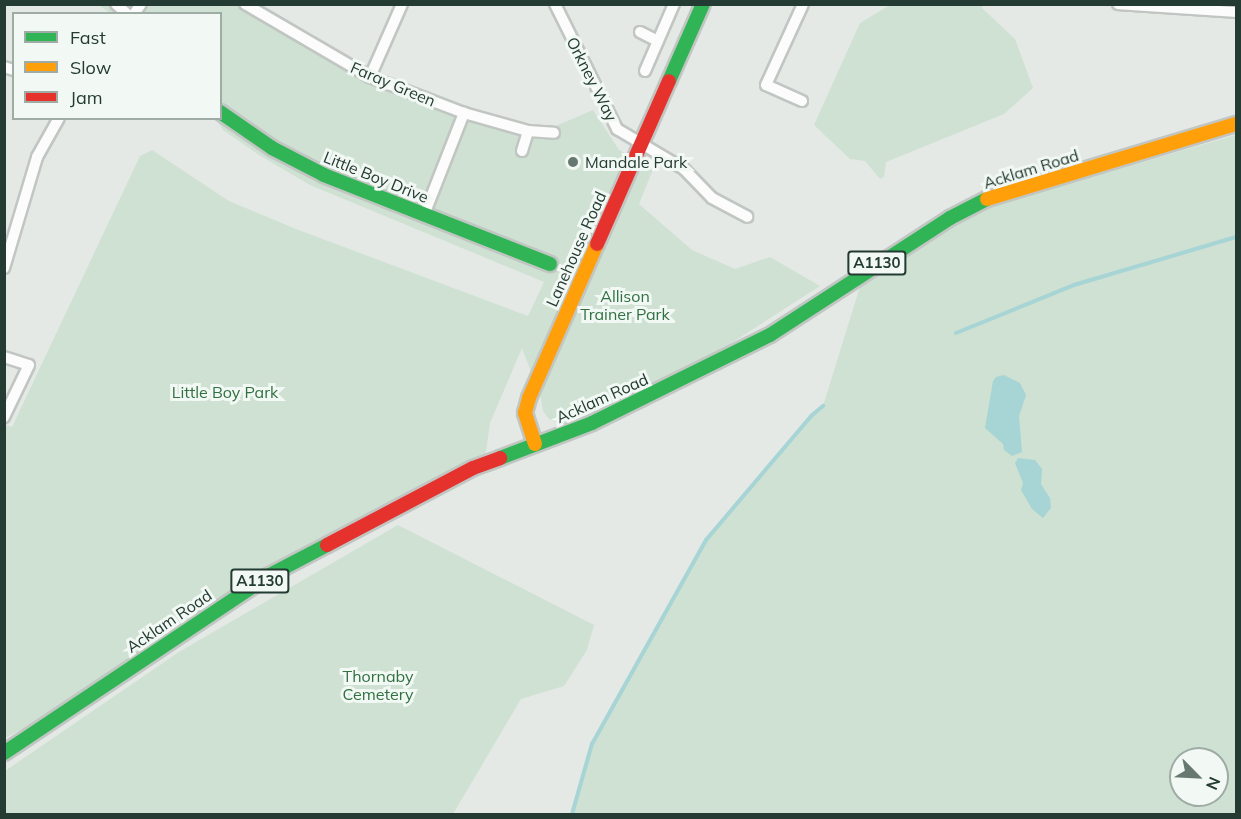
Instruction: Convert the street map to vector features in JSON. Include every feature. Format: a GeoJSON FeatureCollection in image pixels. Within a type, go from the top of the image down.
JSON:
{"type":"FeatureCollection","features":[{"type":"Feature","properties":{"kind":"main road","name":"Lanehouse Road"},"geometry":{"type":"LineString","coordinates":[[535,444],[525,413],[529,398],[703,4]]}},
{"type":"Feature","properties":{"kind":"main road","name":"Little Boy Drive"},"geometry":{"type":"LineString","coordinates":[[222,113],[292,159],[424,215],[531,250],[550,264]]}},
{"type":"Feature","properties":{"kind":"main road","name":"Acklam Road"},"geometry":{"type":"LineString","coordinates":[[4,753],[268,576],[473,468],[634,404],[770,335],[918,237],[987,199],[1236,124]]}},
{"type":"Feature","properties":{"kind":"street","name":"Faray Green"},"geometry":{"type":"LineString","coordinates":[[246,4],[370,77],[464,113],[528,132],[554,133]]}},
{"type":"Feature","properties":{"kind":"street"},"geometry":{"type":"LineString","coordinates":[[370,77],[402,4]]}},
{"type":"Feature","properties":{"kind":"street","name":"Orkney Way"},"geometry":{"type":"LineString","coordinates":[[555,4],[617,129],[684,169],[712,198],[747,217]]}},
{"type":"Feature","properties":{"kind":"street"},"geometry":{"type":"LineString","coordinates":[[645,71],[675,4]]}},
{"type":"Feature","properties":{"kind":"street"},"geometry":{"type":"LineString","coordinates":[[802,101],[766,85],[803,4]]}},
{"type":"Feature","properties":{"kind":"street"},"geometry":{"type":"LineString","coordinates":[[1118,4],[1236,12]]}},
{"type":"Feature","properties":{"kind":"street"},"geometry":{"type":"LineString","coordinates":[[640,32],[658,40]]}},
{"type":"Feature","properties":{"kind":"street"},"geometry":{"type":"LineString","coordinates":[[424,215],[464,113]]}},
{"type":"Feature","properties":{"kind":"street"},"geometry":{"type":"LineString","coordinates":[[4,268],[7,250],[38,156],[58,120]]}},
{"type":"Feature","properties":{"kind":"street"},"geometry":{"type":"LineString","coordinates":[[522,151],[528,132]]}},
{"type":"Feature","properties":{"kind":"street"},"geometry":{"type":"LineString","coordinates":[[4,357],[29,365],[4,417]]}},
{"type":"Feature","properties":{"kind":"green space","name":"Little Boy Park"},"geometry":{"type":"Polygon","coordinates":[[[99,5],[246,5],[370,77],[535,135],[593,110],[619,150],[654,167],[639,204],[692,250],[735,269],[770,257],[820,286],[702,362],[572,422],[559,424],[549,419],[543,411],[541,398],[522,348],[490,423],[484,465],[295,555],[28,726],[5,738],[4,424],[12,427],[140,156],[152,150],[229,201],[296,229],[528,316],[544,282],[310,185],[259,155],[223,130],[217,120],[222,120],[222,12],[109,12],[99,5]]]}},
{"type":"Feature","properties":{"kind":"green space"},"geometry":{"type":"Polygon","coordinates":[[[890,5],[983,5],[982,8],[1015,39],[1033,88],[1004,114],[886,162],[884,177],[880,179],[865,161],[850,159],[814,125],[860,23],[890,5]]]}},
{"type":"Feature","properties":{"kind":"green space"},"geometry":{"type":"Polygon","coordinates":[[[1236,135],[1236,814],[572,814],[592,744],[706,540],[811,416],[823,406],[862,280],[916,245],[991,206],[1236,135]]]}},
{"type":"Feature","properties":{"kind":"green space","name":"Thornaby Cemetery"},"geometry":{"type":"Polygon","coordinates":[[[398,525],[594,625],[587,650],[564,686],[521,699],[453,814],[5,814],[5,771],[179,652],[398,525]]]}},
{"type":"Feature","properties":{"kind":"water"},"geometry":{"type":"Polygon","coordinates":[[[1004,375],[1020,383],[1026,395],[1019,416],[1022,452],[1012,456],[1004,450],[1003,444],[985,428],[993,381],[996,377],[1004,375]]]}},
{"type":"Feature","properties":{"kind":"water"},"geometry":{"type":"Polygon","coordinates":[[[1018,458],[1035,460],[1042,469],[1041,484],[1050,498],[1051,508],[1043,518],[1032,509],[1021,490],[1023,483],[1015,463],[1018,458]]]}},
{"type":"Feature","properties":{"kind":"waterway"},"geometry":{"type":"LineString","coordinates":[[956,333],[1074,285],[1236,237]]}},
{"type":"Feature","properties":{"kind":"waterway"},"geometry":{"type":"LineString","coordinates":[[572,814],[592,744],[706,540],[811,416],[823,406]]}},
{"type":"Feature","properties":{"kind":"traffic: fast"},"geometry":{"type":"LineString","coordinates":[[669,81],[703,4]]}},
{"type":"Feature","properties":{"kind":"traffic: fast"},"geometry":{"type":"LineString","coordinates":[[222,113],[272,148],[324,175],[550,264]]}},
{"type":"Feature","properties":{"kind":"traffic: fast"},"geometry":{"type":"LineString","coordinates":[[500,458],[592,423],[770,335],[950,218],[987,199]]}},
{"type":"Feature","properties":{"kind":"traffic: fast"},"geometry":{"type":"LineString","coordinates":[[4,753],[268,576],[327,545]]}},
{"type":"Feature","properties":{"kind":"traffic: slow"},"geometry":{"type":"LineString","coordinates":[[987,199],[1236,124]]}},
{"type":"Feature","properties":{"kind":"traffic: slow"},"geometry":{"type":"LineString","coordinates":[[535,444],[525,413],[529,398],[597,244]]}},
{"type":"Feature","properties":{"kind":"traffic: jam"},"geometry":{"type":"LineString","coordinates":[[597,244],[669,81]]}},
{"type":"Feature","properties":{"kind":"traffic: jam"},"geometry":{"type":"LineString","coordinates":[[327,545],[473,468],[500,458]]}},
{"type":"Feature","properties":{"kind":"place","name":"Mandale Park"},"geometry":{"type":"Point","coordinates":[573,162]}},
{"type":"Feature","properties":{"kind":"park label","name":"Allison Trainer Park"},"geometry":{"type":"Point","coordinates":[625,305]}}]}
